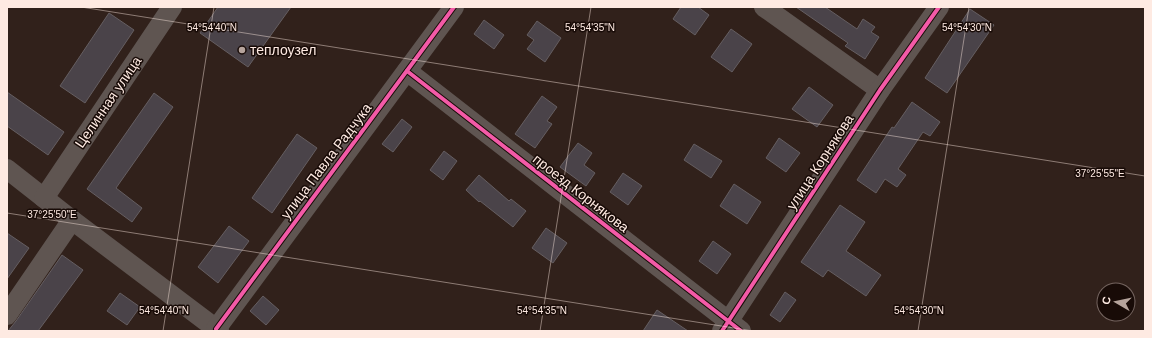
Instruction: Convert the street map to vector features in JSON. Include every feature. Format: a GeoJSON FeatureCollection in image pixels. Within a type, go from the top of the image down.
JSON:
{"type":"FeatureCollection","features":[{"type":"Feature","properties":{"kind":"street","name":"Целинная улица"},"geometry":{"type":"LineString","coordinates":[[44,198],[172,7]]}},
{"type":"Feature","properties":{"kind":"street","name":"улица Павла Радчука"},"geometry":{"type":"LineString","coordinates":[[217,330],[454,7]]}},
{"type":"Feature","properties":{"kind":"street"},"geometry":{"type":"LineString","coordinates":[[764,7],[880,90]]}},
{"type":"Feature","properties":{"kind":"street","name":"улица Корнякова"},"geometry":{"type":"LineString","coordinates":[[730,328],[880,90],[939,7]]}},
{"type":"Feature","properties":{"kind":"street","name":"проезд Корнякова"},"geometry":{"type":"LineString","coordinates":[[407,71],[730,328]]}},
{"type":"Feature","properties":{"kind":"street"},"geometry":{"type":"LineString","coordinates":[[7,169],[217,330]]}},
{"type":"Feature","properties":{"kind":"street"},"geometry":{"type":"LineString","coordinates":[[7,314],[72,220]]}},
{"type":"Feature","properties":{"kind":"building","name":"теплоузел"},"geometry":{"type":"Polygon","coordinates":[[[218,7],[291,7],[248,67],[200,33],[218,7]]]}},
{"type":"Feature","properties":{"kind":"building"},"geometry":{"type":"Polygon","coordinates":[[[681,7],[698,7],[709,15],[695,35],[673,19],[681,7]]]}},
{"type":"Feature","properties":{"kind":"building"},"geometry":{"type":"Polygon","coordinates":[[[796,7],[825,7],[857,29],[863,19],[875,27],[871,32],[879,37],[865,59],[845,46],[848,43],[796,7]]]}},
{"type":"Feature","properties":{"kind":"building"},"geometry":{"type":"Polygon","coordinates":[[[970,9],[994,25],[947,93],[925,78],[970,9]]]}},
{"type":"Feature","properties":{"kind":"building"},"geometry":{"type":"Polygon","coordinates":[[[109,13],[134,30],[85,103],[60,86],[109,13]]]}},
{"type":"Feature","properties":{"kind":"building"},"geometry":{"type":"Polygon","coordinates":[[[484,20],[504,35],[494,49],[474,34],[484,20]]]}},
{"type":"Feature","properties":{"kind":"building"},"geometry":{"type":"Polygon","coordinates":[[[537,21],[561,38],[545,62],[527,49],[534,40],[527,35],[537,21]]]}},
{"type":"Feature","properties":{"kind":"building"},"geometry":{"type":"Polygon","coordinates":[[[731,29],[752,44],[732,72],[711,57],[731,29]]]}},
{"type":"Feature","properties":{"kind":"building"},"geometry":{"type":"Polygon","coordinates":[[[809,87],[833,105],[817,127],[792,109],[809,87]]]}},
{"type":"Feature","properties":{"kind":"building"},"geometry":{"type":"Polygon","coordinates":[[[7,92],[64,132],[48,155],[7,126],[7,92]]]}},
{"type":"Feature","properties":{"kind":"building"},"geometry":{"type":"Polygon","coordinates":[[[154,93],[173,107],[116,188],[142,208],[132,222],[87,189],[154,93]]]}},
{"type":"Feature","properties":{"kind":"building"},"geometry":{"type":"Polygon","coordinates":[[[542,96],[557,107],[547,121],[552,124],[535,148],[515,134],[542,96]]]}},
{"type":"Feature","properties":{"kind":"building"},"geometry":{"type":"Polygon","coordinates":[[[912,102],[940,122],[930,136],[923,132],[898,169],[906,175],[897,187],[885,179],[876,193],[857,180],[892,127],[894,128],[912,102]]]}},
{"type":"Feature","properties":{"kind":"building"},"geometry":{"type":"Polygon","coordinates":[[[402,119],[412,127],[393,152],[382,144],[402,119]]]}},
{"type":"Feature","properties":{"kind":"building"},"geometry":{"type":"Polygon","coordinates":[[[297,134],[317,148],[272,213],[252,198],[297,134]]]}},
{"type":"Feature","properties":{"kind":"building"},"geometry":{"type":"Polygon","coordinates":[[[779,138],[800,153],[786,172],[766,158],[779,138]]]}},
{"type":"Feature","properties":{"kind":"building"},"geometry":{"type":"Polygon","coordinates":[[[578,143],[592,153],[584,165],[595,173],[586,186],[560,167],[578,143]]]}},
{"type":"Feature","properties":{"kind":"building"},"geometry":{"type":"Polygon","coordinates":[[[694,144],[722,161],[711,178],[684,160],[694,144]]]}},
{"type":"Feature","properties":{"kind":"building"},"geometry":{"type":"Polygon","coordinates":[[[444,151],[457,161],[443,180],[430,170],[444,151]]]}},
{"type":"Feature","properties":{"kind":"building"},"geometry":{"type":"Polygon","coordinates":[[[623,173],[642,186],[628,205],[610,192],[623,173]]]}},
{"type":"Feature","properties":{"kind":"building"},"geometry":{"type":"Polygon","coordinates":[[[479,175],[509,201],[511,199],[526,211],[513,227],[480,201],[479,202],[466,190],[479,175]]]}},
{"type":"Feature","properties":{"kind":"building"},"geometry":{"type":"Polygon","coordinates":[[[734,184],[761,202],[747,224],[720,206],[734,184]]]}},
{"type":"Feature","properties":{"kind":"building"},"geometry":{"type":"Polygon","coordinates":[[[840,205],[865,222],[846,251],[881,275],[866,296],[828,270],[823,277],[801,262],[840,205]]]}},
{"type":"Feature","properties":{"kind":"building"},"geometry":{"type":"Polygon","coordinates":[[[229,226],[249,241],[218,283],[198,267],[229,226]]]}},
{"type":"Feature","properties":{"kind":"building"},"geometry":{"type":"Polygon","coordinates":[[[546,228],[567,243],[553,263],[532,248],[546,228]]]}},
{"type":"Feature","properties":{"kind":"building"},"geometry":{"type":"Polygon","coordinates":[[[7,233],[29,248],[7,279],[7,233]]]}},
{"type":"Feature","properties":{"kind":"building"},"geometry":{"type":"Polygon","coordinates":[[[713,241],[731,254],[717,274],[699,261],[713,241]]]}},
{"type":"Feature","properties":{"kind":"building"},"geometry":{"type":"Polygon","coordinates":[[[62,255],[83,270],[38,331],[8,331],[16,321],[62,255]]]}},
{"type":"Feature","properties":{"kind":"building"},"geometry":{"type":"Polygon","coordinates":[[[785,292],[796,300],[780,322],[770,315],[785,292]]]}},
{"type":"Feature","properties":{"kind":"building"},"geometry":{"type":"Polygon","coordinates":[[[120,293],[140,307],[127,325],[107,311],[120,293]]]}},
{"type":"Feature","properties":{"kind":"building"},"geometry":{"type":"Polygon","coordinates":[[[263,296],[279,310],[266,325],[250,311],[263,296]]]}},
{"type":"Feature","properties":{"kind":"building"},"geometry":{"type":"Polygon","coordinates":[[[657,310],[688,331],[643,331],[657,310]]]}},
{"type":"Feature","properties":{"kind":"cycle path"},"geometry":{"type":"LineString","coordinates":[[216,329],[454,7]]}},
{"type":"Feature","properties":{"kind":"cycle path"},"geometry":{"type":"LineString","coordinates":[[722,331],[880,90],[939,7]]}},
{"type":"Feature","properties":{"kind":"cycle path"},"geometry":{"type":"LineString","coordinates":[[407,71],[741,331]]}},
{"type":"Feature","properties":{"kind":"place","name":"теплоузел"},"geometry":{"type":"Point","coordinates":[242,50]}}]}
